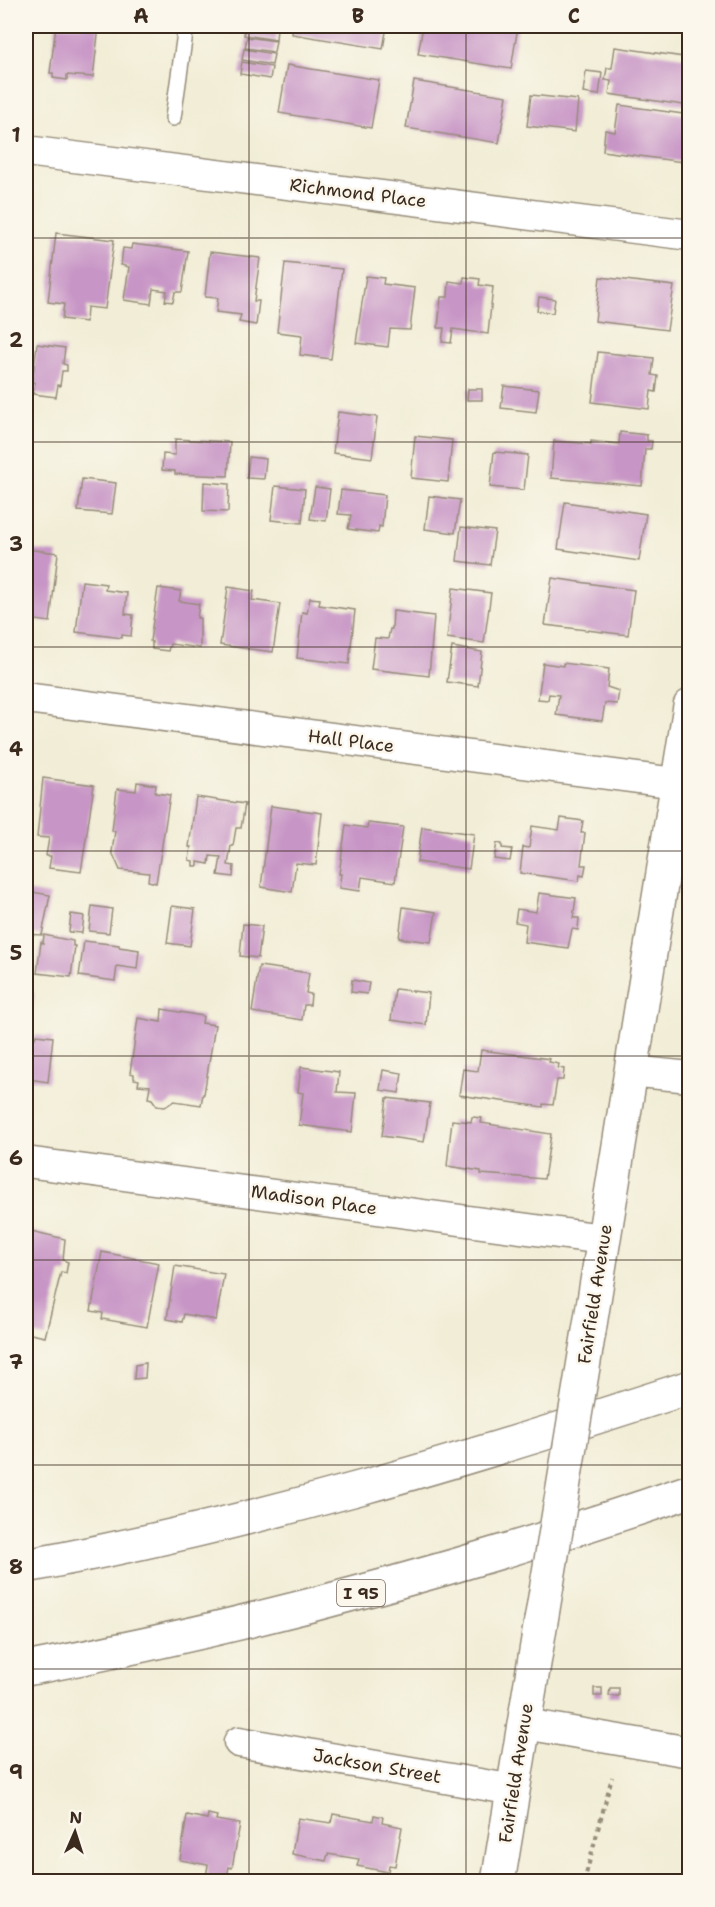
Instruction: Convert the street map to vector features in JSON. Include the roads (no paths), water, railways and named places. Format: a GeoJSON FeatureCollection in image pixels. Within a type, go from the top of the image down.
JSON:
{"type":"FeatureCollection","features":[{"type":"Feature","properties":{"kind":"main road","name":"Fairfield Avenue"},"geometry":{"type":"LineString","coordinates":[[498,1881],[690,706]]}},
{"type":"Feature","properties":{"kind":"main road"},"geometry":{"type":"LineString","coordinates":[[26,1566],[178,1534],[297,1504],[415,1472],[690,1387]]}},
{"type":"Feature","properties":{"kind":"main road","name":"I 95"},"geometry":{"type":"LineString","coordinates":[[26,1669],[204,1632],[322,1604],[545,1538],[690,1491]]}},
{"type":"Feature","properties":{"kind":"street","name":"Richmond Place"},"geometry":{"type":"LineString","coordinates":[[26,151],[690,235]]}},
{"type":"Feature","properties":{"kind":"street","name":"Hall Place"},"geometry":{"type":"LineString","coordinates":[[26,698],[676,783]]}},
{"type":"Feature","properties":{"kind":"street"},"geometry":{"type":"LineString","coordinates":[[630,1071],[690,1077]]}},
{"type":"Feature","properties":{"kind":"street","name":"Madison Place"},"geometry":{"type":"LineString","coordinates":[[26,1162],[603,1239]]}},
{"type":"Feature","properties":{"kind":"street"},"geometry":{"type":"LineString","coordinates":[[525,1724],[690,1752]]}},
{"type":"Feature","properties":{"kind":"street","name":"Jackson Street"},"geometry":{"type":"LineString","coordinates":[[239,1742],[514,1790]]}},
{"type":"Feature","properties":{"kind":"lane"},"geometry":{"type":"LineString","coordinates":[[173,118],[186,26]]}}]}
